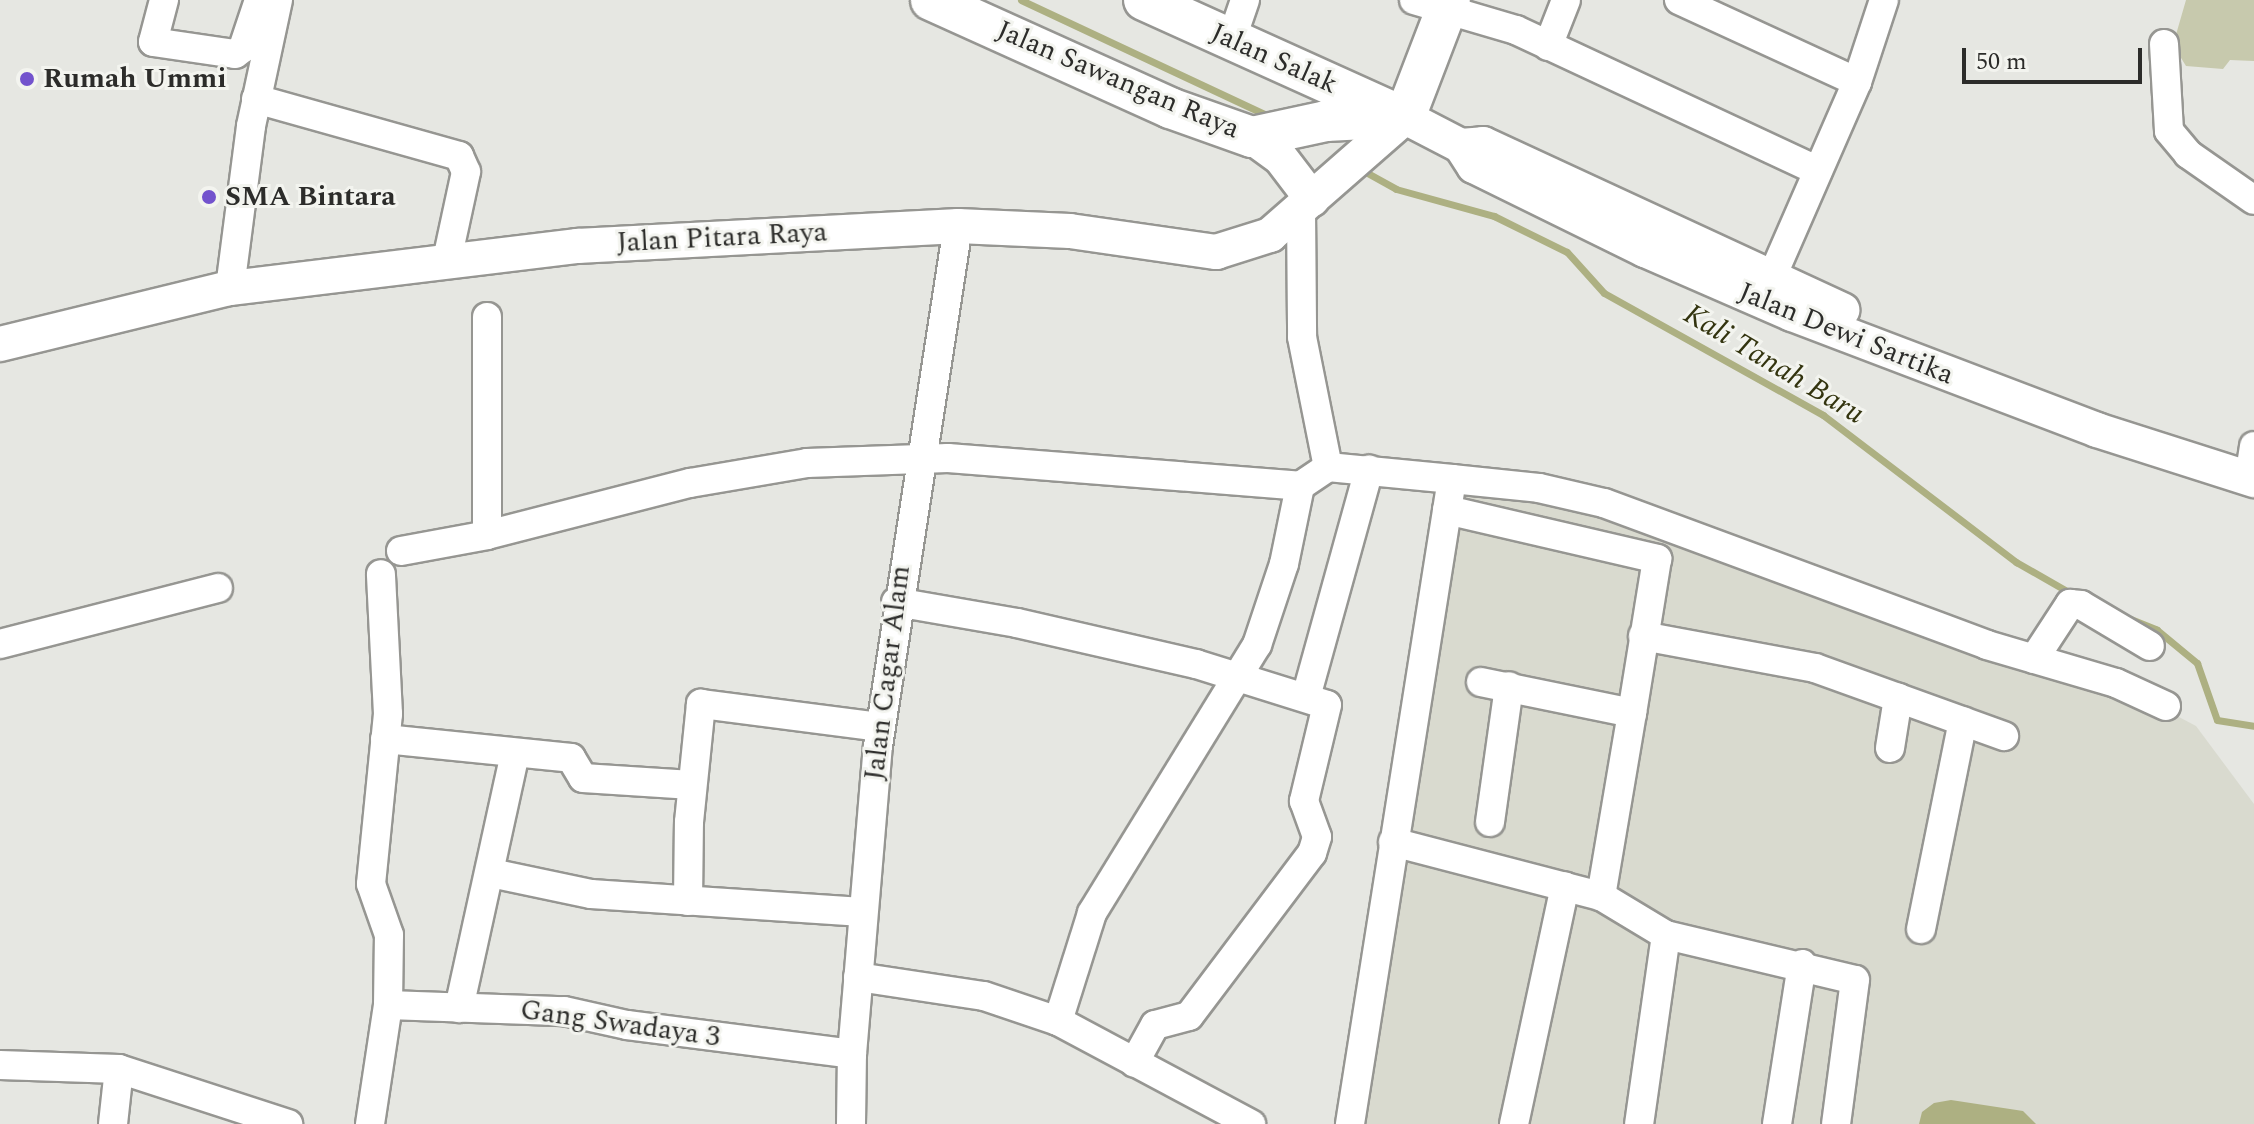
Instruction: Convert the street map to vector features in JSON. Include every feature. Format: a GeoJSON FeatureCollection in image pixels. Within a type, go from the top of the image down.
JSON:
{"type":"FeatureCollection","features":[{"type":"Feature","properties":{"kind":"highway","name":"Jalan Sawangan Raya"},"geometry":{"type":"LineString","coordinates":[[931,0],[1170,108],[1252,137],[1326,121],[1405,117]]}},
{"type":"Feature","properties":{"kind":"highway","name":"Jalan Salak"},"geometry":{"type":"LineString","coordinates":[[1144,0],[1405,117]]}},
{"type":"Feature","properties":{"kind":"highway"},"geometry":{"type":"LineString","coordinates":[[1405,117],[1437,3]]}},
{"type":"Feature","properties":{"kind":"main road","name":"Jalan Dewi Sartika"},"geometry":{"type":"LineString","coordinates":[[1405,117],[1461,146],[1474,166],[1645,250],[1792,314],[2069,420],[2252,464]]}},
{"type":"Feature","properties":{"kind":"main road","name":"Jalan Pitara Raya"},"geometry":{"type":"LineString","coordinates":[[0,344],[230,288],[447,260],[711,237],[958,226],[1070,231],[1216,252],[1270,235],[1306,205],[1363,148],[1405,117]]}},
{"type":"Feature","properties":{"kind":"main road"},"geometry":{"type":"LineString","coordinates":[[1252,137],[1280,157],[1306,205]]}},
{"type":"Feature","properties":{"kind":"main road","name":"Jalan Dewi Sartika"},"geometry":{"type":"LineString","coordinates":[[1461,146],[1483,144],[1771,279],[1975,364],[2252,464]]}},
{"type":"Feature","properties":{"kind":"street"},"geometry":{"type":"LineString","coordinates":[[164,0],[153,42],[235,54],[243,48],[259,0]]}},
{"type":"Feature","properties":{"kind":"street"},"geometry":{"type":"LineString","coordinates":[[230,288],[256,99],[278,0]]}},
{"type":"Feature","properties":{"kind":"street"},"geometry":{"type":"LineString","coordinates":[[1231,41],[1245,0]]}},
{"type":"Feature","properties":{"kind":"street"},"geometry":{"type":"LineString","coordinates":[[1548,46],[1566,0]]}},
{"type":"Feature","properties":{"kind":"street"},"geometry":{"type":"LineString","coordinates":[[1679,0],[1857,82]]}},
{"type":"Feature","properties":{"kind":"street"},"geometry":{"type":"LineString","coordinates":[[1771,279],[1857,82],[1884,0]]}},
{"type":"Feature","properties":{"kind":"street"},"geometry":{"type":"LineString","coordinates":[[1437,3],[1491,20],[1818,171]]}},
{"type":"Feature","properties":{"kind":"street"},"geometry":{"type":"LineString","coordinates":[[2164,44],[2169,131],[2188,154],[2254,200]]}},
{"type":"Feature","properties":{"kind":"street"},"geometry":{"type":"LineString","coordinates":[[256,99],[459,156],[466,172],[447,260]]}},
{"type":"Feature","properties":{"kind":"street"},"geometry":{"type":"LineString","coordinates":[[1306,205],[1302,337],[1328,467]]}},
{"type":"Feature","properties":{"kind":"street","name":"Jalan Cagar Alam"},"geometry":{"type":"LineString","coordinates":[[851,1124],[852,1054],[862,912],[881,727],[896,602],[958,226]]}},
{"type":"Feature","properties":{"kind":"street"},"geometry":{"type":"LineString","coordinates":[[487,317],[487,535]]}},
{"type":"Feature","properties":{"kind":"street"},"geometry":{"type":"LineString","coordinates":[[401,551],[487,535],[743,474],[807,463],[963,459],[1300,486],[1328,467],[1369,470],[1539,488],[1604,503],[2034,659],[2116,683],[2166,706]]}},
{"type":"Feature","properties":{"kind":"street"},"geometry":{"type":"LineString","coordinates":[[1306,697],[1369,470]]}},
{"type":"Feature","properties":{"kind":"street"},"geometry":{"type":"LineString","coordinates":[[1350,1124],[1452,479]]}},
{"type":"Feature","properties":{"kind":"street"},"geometry":{"type":"LineString","coordinates":[[1058,1021],[1092,913],[1240,677],[1270,612],[1300,486]]}},
{"type":"Feature","properties":{"kind":"street"},"geometry":{"type":"LineString","coordinates":[[1447,510],[1657,559],[1691,547]]}},
{"type":"Feature","properties":{"kind":"street"},"geometry":{"type":"LineString","coordinates":[[1601,896],[1657,559]]}},
{"type":"Feature","properties":{"kind":"street"},"geometry":{"type":"LineString","coordinates":[[370,1124],[388,1005],[389,935],[371,884],[385,739],[381,574]]}},
{"type":"Feature","properties":{"kind":"street"},"geometry":{"type":"LineString","coordinates":[[0,644],[218,588]]}},
{"type":"Feature","properties":{"kind":"street"},"geometry":{"type":"LineString","coordinates":[[896,602],[1017,623],[1240,677],[1306,697],[1329,710],[1304,801],[1317,837],[1312,853],[1189,1016],[1155,1025],[1134,1063]]}},
{"type":"Feature","properties":{"kind":"street"},"geometry":{"type":"LineString","coordinates":[[2034,659],[2066,608],[2075,604],[2150,646]]}},
{"type":"Feature","properties":{"kind":"street"},"geometry":{"type":"LineString","coordinates":[[1643,636],[1815,668],[2004,736]]}},
{"type":"Feature","properties":{"kind":"street"},"geometry":{"type":"LineString","coordinates":[[1490,822],[1495,684],[1632,713]]}},
{"type":"Feature","properties":{"kind":"street"},"geometry":{"type":"LineString","coordinates":[[1890,748],[1898,698]]}},
{"type":"Feature","properties":{"kind":"street"},"geometry":{"type":"LineString","coordinates":[[688,901],[692,785],[699,713],[705,702],[881,727]]}},
{"type":"Feature","properties":{"kind":"street"},"geometry":{"type":"LineString","coordinates":[[1921,929],[1963,721]]}},
{"type":"Feature","properties":{"kind":"street"},"geometry":{"type":"LineString","coordinates":[[385,739],[576,759],[583,778],[692,785]]}},
{"type":"Feature","properties":{"kind":"street"},"geometry":{"type":"LineString","coordinates":[[459,1008],[515,753]]}},
{"type":"Feature","properties":{"kind":"street"},"geometry":{"type":"LineString","coordinates":[[1393,842],[1601,896],[1666,935],[1847,974],[1857,985],[1836,1124]]}},
{"type":"Feature","properties":{"kind":"street"},"geometry":{"type":"LineString","coordinates":[[491,873],[591,894],[862,912]]}},
{"type":"Feature","properties":{"kind":"street"},"geometry":{"type":"LineString","coordinates":[[1514,1124],[1565,886]]}},
{"type":"Feature","properties":{"kind":"street"},"geometry":{"type":"LineString","coordinates":[[1639,1124],[1666,935]]}},
{"type":"Feature","properties":{"kind":"street"},"geometry":{"type":"LineString","coordinates":[[1777,1124],[1802,964]]}},
{"type":"Feature","properties":{"kind":"street"},"geometry":{"type":"LineString","coordinates":[[858,977],[984,996],[1058,1021],[1251,1124]]}},
{"type":"Feature","properties":{"kind":"street","name":"Gang Swadaya 3"},"geometry":{"type":"LineString","coordinates":[[388,1005],[564,1011],[627,1025],[852,1054]]}},
{"type":"Feature","properties":{"kind":"street"},"geometry":{"type":"LineString","coordinates":[[0,1065],[54,1063],[119,1069],[288,1124]]}},
{"type":"Feature","properties":{"kind":"street"},"geometry":{"type":"LineString","coordinates":[[113,1124],[119,1069]]}},
{"type":"Feature","properties":{"kind":"shaded area"},"geometry":{"type":"Polygon","coordinates":[[[2186,0],[2254,0],[2254,61],[2230,60],[2223,69],[2186,66],[2173,45],[2186,0]]]}},
{"type":"Feature","properties":{"kind":"shaded area"},"geometry":{"type":"Polygon","coordinates":[[[1459,490],[1545,495],[2128,690],[2196,726],[2254,804],[2254,1124],[1359,1124],[1459,490]]]}},
{"type":"Feature","properties":{"kind":"shaded area"},"geometry":{"type":"Polygon","coordinates":[[[1951,1100],[2023,1111],[2036,1124],[1919,1124],[1922,1112],[1934,1103],[1951,1100]]]}},
{"type":"Feature","properties":{"kind":"waterway","name":"Kali Tanah Baru"},"geometry":{"type":"LineString","coordinates":[[1021,0],[1266,115]]}},
{"type":"Feature","properties":{"kind":"waterway","name":"Kali Tanah Baru"},"geometry":{"type":"LineString","coordinates":[[1362,170],[1396,189],[1494,216],[1567,252],[1604,293],[1823,415],[2016,562],[2072,594]]}},
{"type":"Feature","properties":{"kind":"waterway","name":"Kali Tanah Baru"},"geometry":{"type":"LineString","coordinates":[[2128,618],[2157,630],[2197,663],[2217,720],[2254,726]]}},
{"type":"Feature","properties":{"kind":"place","name":"Rumah Ummi"},"geometry":{"type":"Point","coordinates":[27,79]}},
{"type":"Feature","properties":{"kind":"place","name":"SMA Bintara"},"geometry":{"type":"Point","coordinates":[209,197]}}]}
